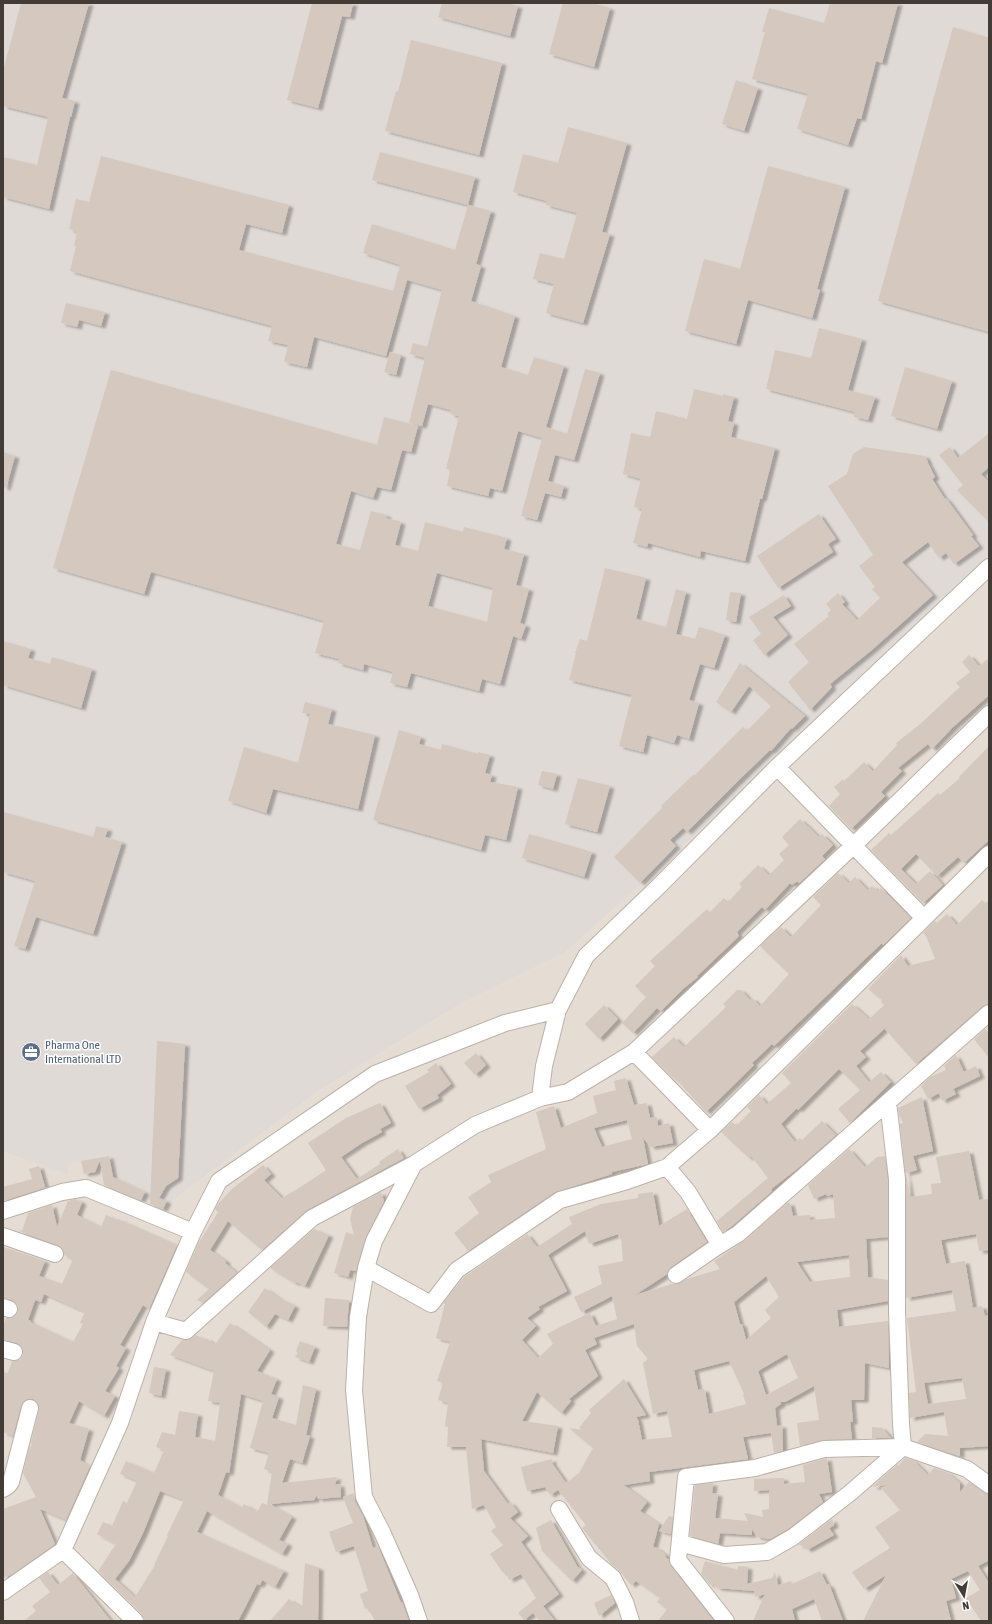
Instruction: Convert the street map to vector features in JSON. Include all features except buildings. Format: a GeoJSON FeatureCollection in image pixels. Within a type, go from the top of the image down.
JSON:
{"type":"FeatureCollection","features":[{"type":"Feature","properties":{"kind":"street"},"geometry":{"type":"LineString","coordinates":[[540,1098],[544,1066],[558,1010],[586,956],[659,886],[777,767],[989,567]]}},
{"type":"Feature","properties":{"kind":"street"},"geometry":{"type":"LineString","coordinates":[[154,1322],[186,1331],[312,1218],[414,1164],[475,1125],[540,1098],[568,1092],[634,1052],[854,845],[989,714]]}},
{"type":"Feature","properties":{"kind":"street"},"geometry":{"type":"LineString","coordinates":[[777,767],[924,918]]}},
{"type":"Feature","properties":{"kind":"street"},"geometry":{"type":"LineString","coordinates":[[366,1268],[430,1304],[457,1270],[512,1231],[560,1200],[627,1181],[667,1167],[710,1130],[989,854]]}},
{"type":"Feature","properties":{"kind":"street"},"geometry":{"type":"LineString","coordinates":[[3,1592],[63,1550],[120,1424],[154,1322],[193,1232],[219,1181],[375,1074],[505,1023],[558,1010]]}},
{"type":"Feature","properties":{"kind":"street"},"geometry":{"type":"LineString","coordinates":[[676,1274],[720,1244],[738,1234],[989,1013]]}},
{"type":"Feature","properties":{"kind":"street"},"geometry":{"type":"LineString","coordinates":[[634,1052],[710,1130]]}},
{"type":"Feature","properties":{"kind":"street"},"geometry":{"type":"LineString","coordinates":[[888,1102],[897,1179],[897,1312],[903,1447]]}},
{"type":"Feature","properties":{"kind":"street"},"geometry":{"type":"LineString","coordinates":[[414,1164],[374,1241],[366,1268],[358,1317],[354,1390],[364,1497],[382,1532],[410,1595],[419,1621]]}},
{"type":"Feature","properties":{"kind":"street"},"geometry":{"type":"LineString","coordinates":[[667,1167],[688,1192],[720,1244]]}},
{"type":"Feature","properties":{"kind":"street"},"geometry":{"type":"LineString","coordinates":[[3,1211],[62,1192],[86,1188],[193,1232]]}},
{"type":"Feature","properties":{"kind":"street"},"geometry":{"type":"LineString","coordinates":[[3,1236],[55,1254]]}},
{"type":"Feature","properties":{"kind":"street"},"geometry":{"type":"LineString","coordinates":[[3,1489],[11,1482],[30,1408]]}},
{"type":"Feature","properties":{"kind":"street"},"geometry":{"type":"LineString","coordinates":[[680,1543],[724,1555],[767,1552],[793,1537],[850,1494],[903,1447]]}},
{"type":"Feature","properties":{"kind":"street"},"geometry":{"type":"LineString","coordinates":[[726,1621],[678,1560],[686,1477],[755,1468],[824,1449],[903,1447],[967,1469],[989,1485]]}},
{"type":"Feature","properties":{"kind":"street"},"geometry":{"type":"LineString","coordinates":[[559,1509],[589,1558],[613,1578],[626,1602],[631,1621]]}},
{"type":"Feature","properties":{"kind":"street"},"geometry":{"type":"LineString","coordinates":[[63,1550],[135,1621]]}},
{"type":"Feature","properties":{"kind":"shaded area"},"geometry":{"type":"Polygon","coordinates":[[[3,3],[989,3],[989,570],[566,952],[457,1006],[319,1091],[166,1206],[107,1186],[99,1157],[68,1165],[68,1174],[3,1152],[3,3]]]}},
{"type":"Feature","properties":{"kind":"shaded area"},"geometry":{"type":"Polygon","coordinates":[[[989,570],[989,1621],[3,1621],[3,1152],[68,1173],[67,1165],[99,1157],[107,1186],[166,1206],[319,1091],[457,1006],[566,952],[989,570]]]}},
{"type":"Feature","properties":{"kind":"place","name":"Pharma One International LTD"},"geometry":{"type":"Point","coordinates":[31,1052]}}]}
